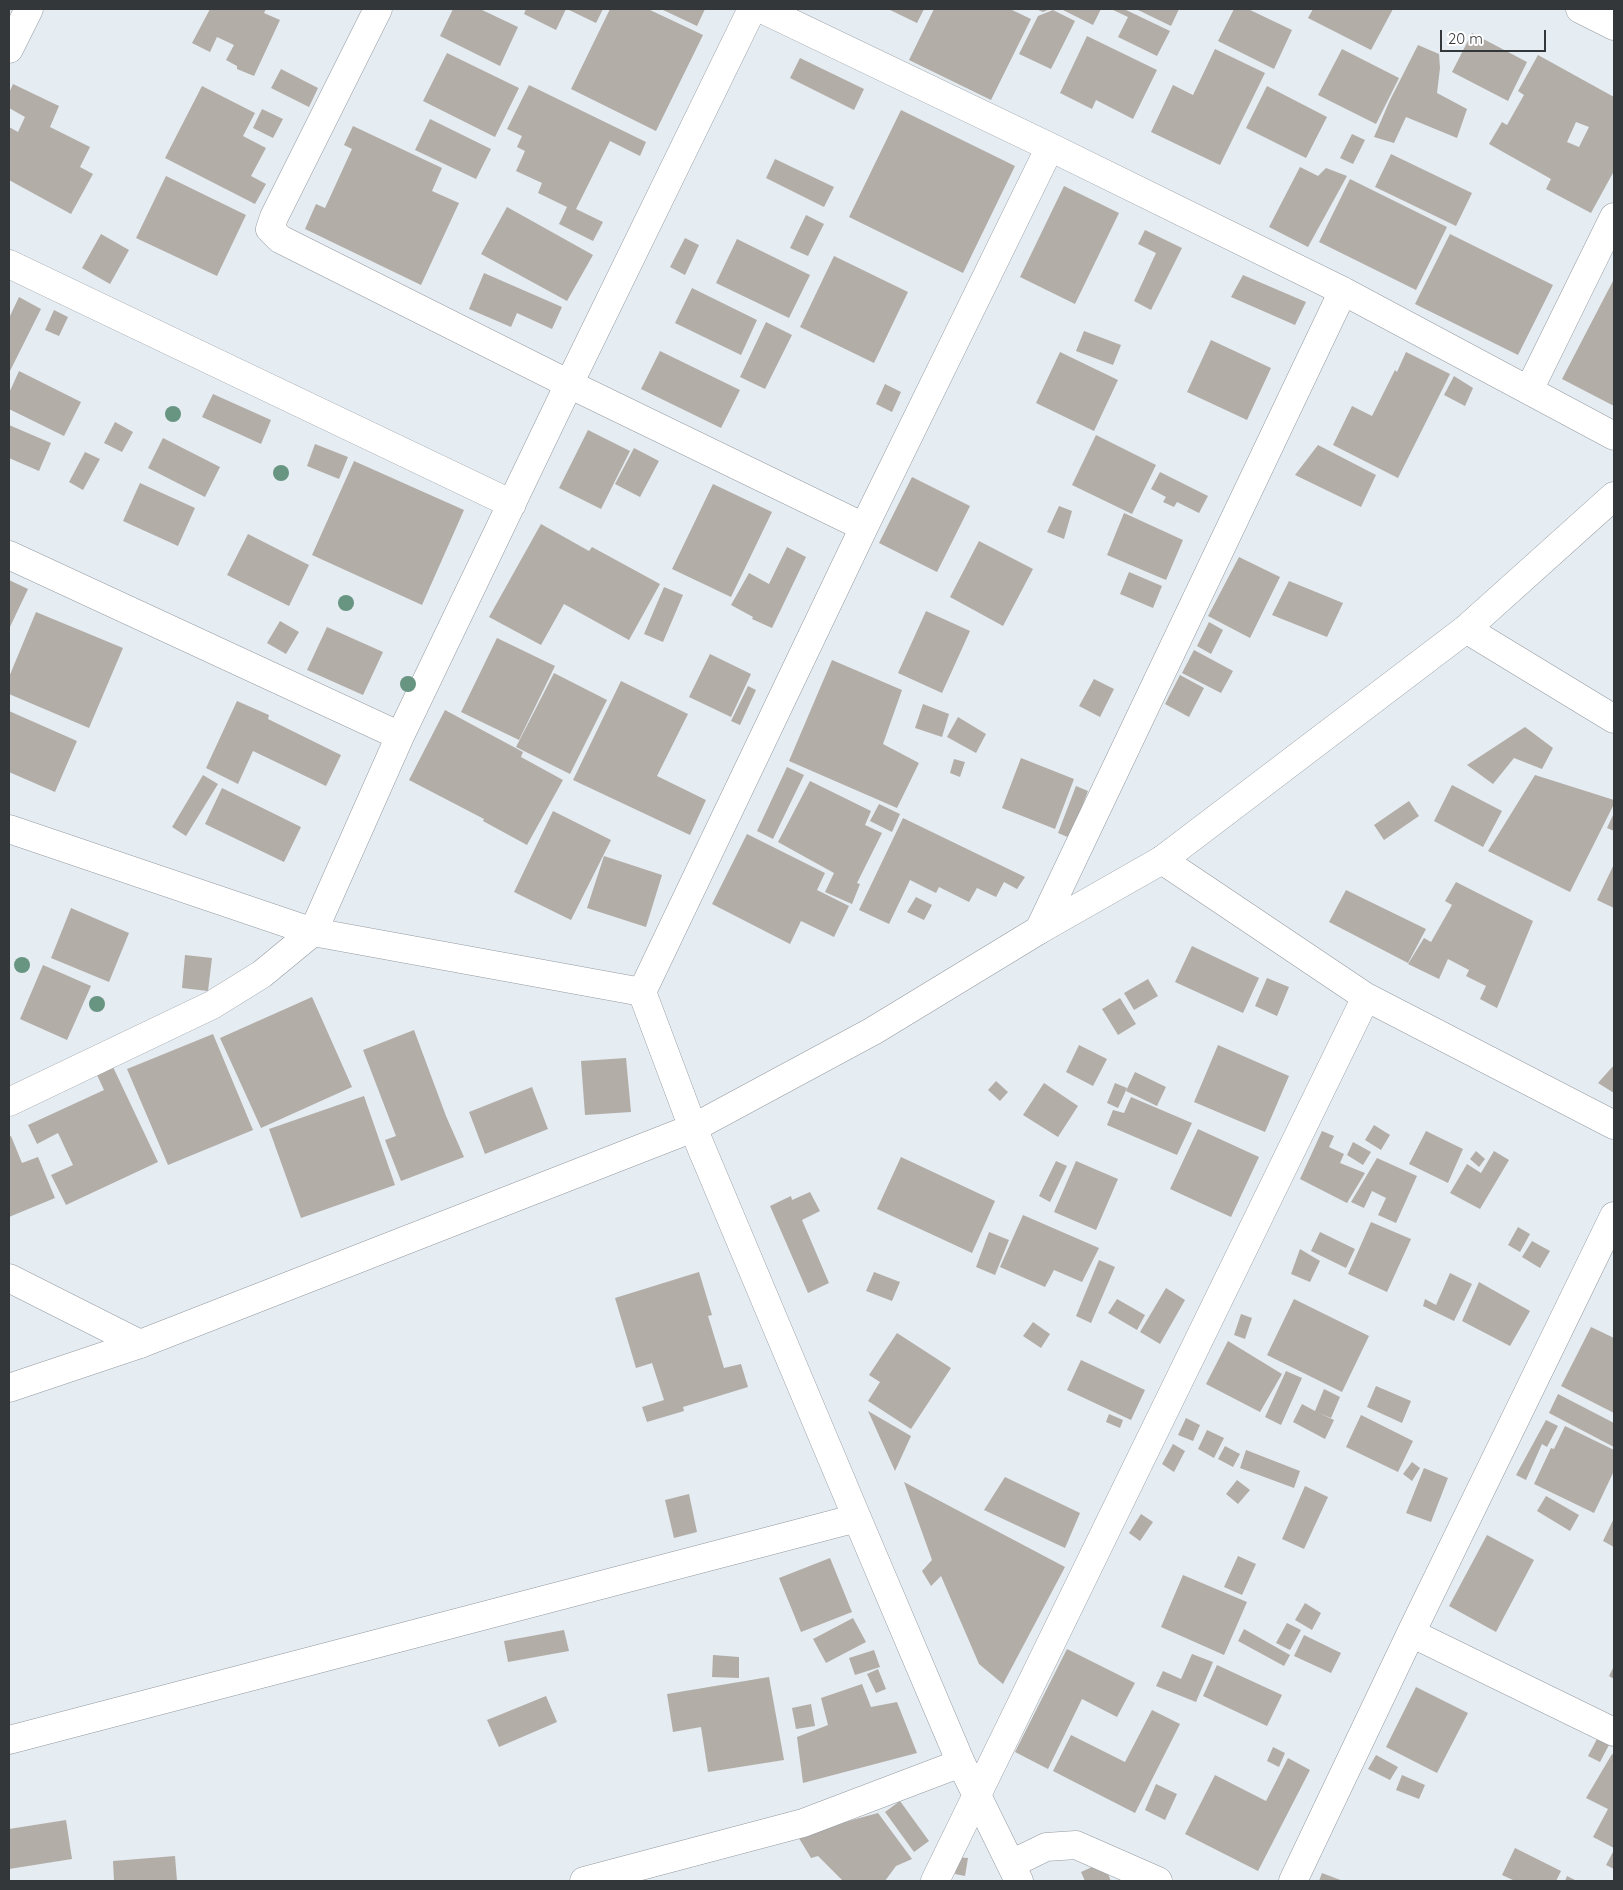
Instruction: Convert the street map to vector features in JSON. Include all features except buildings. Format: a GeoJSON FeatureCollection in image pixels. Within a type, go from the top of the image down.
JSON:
{"type":"FeatureCollection","features":[{"type":"Feature","properties":{"kind":"street"},"geometry":{"type":"LineString","coordinates":[[9,49],[29,9]]}},
{"type":"Feature","properties":{"kind":"street"},"geometry":{"type":"LineString","coordinates":[[378,9],[278,208],[270,229],[280,239],[569,384],[864,526]]}},
{"type":"Feature","properties":{"kind":"street"},"geometry":{"type":"LineString","coordinates":[[9,1102],[212,1005],[262,974],[313,932],[400,736],[752,9]]}},
{"type":"Feature","properties":{"kind":"street"},"geometry":{"type":"LineString","coordinates":[[762,9],[1050,147],[1343,292],[1614,436]]}},
{"type":"Feature","properties":{"kind":"street"},"geometry":{"type":"LineString","coordinates":[[1580,9],[1614,26]]}},
{"type":"Feature","properties":{"kind":"street"},"geometry":{"type":"LineString","coordinates":[[1050,147],[864,526],[642,992],[693,1128],[857,1518],[961,1763],[1015,1873],[1046,1846],[1076,1845],[1158,1881]]}},
{"type":"Feature","properties":{"kind":"street"},"geometry":{"type":"LineString","coordinates":[[1529,390],[1614,217]]}},
{"type":"Feature","properties":{"kind":"street"},"geometry":{"type":"LineString","coordinates":[[9,264],[512,504]]}},
{"type":"Feature","properties":{"kind":"street"},"geometry":{"type":"LineString","coordinates":[[1039,930],[1343,292]]}},
{"type":"Feature","properties":{"kind":"street"},"geometry":{"type":"LineString","coordinates":[[9,1388],[140,1344],[693,1128],[873,1031],[1039,930],[1162,860],[1466,629],[1614,496]]}},
{"type":"Feature","properties":{"kind":"street"},"geometry":{"type":"LineString","coordinates":[[9,555],[400,736]]}},
{"type":"Feature","properties":{"kind":"street"},"geometry":{"type":"LineString","coordinates":[[1466,629],[1614,719]]}},
{"type":"Feature","properties":{"kind":"street"},"geometry":{"type":"LineString","coordinates":[[9,829],[313,932],[642,992]]}},
{"type":"Feature","properties":{"kind":"street"},"geometry":{"type":"LineString","coordinates":[[1162,860],[1366,997],[1614,1125]]}},
{"type":"Feature","properties":{"kind":"street"},"geometry":{"type":"LineString","coordinates":[[935,1881],[1366,997]]}},
{"type":"Feature","properties":{"kind":"street"},"geometry":{"type":"LineString","coordinates":[[1293,1881],[1411,1633],[1614,1216]]}},
{"type":"Feature","properties":{"kind":"street"},"geometry":{"type":"LineString","coordinates":[[9,1278],[140,1344]]}},
{"type":"Feature","properties":{"kind":"street"},"geometry":{"type":"LineString","coordinates":[[9,1740],[857,1518]]}},
{"type":"Feature","properties":{"kind":"street"},"geometry":{"type":"LineString","coordinates":[[1411,1633],[1614,1732]]}},
{"type":"Feature","properties":{"kind":"street"},"geometry":{"type":"LineString","coordinates":[[584,1881],[803,1823],[961,1763]]}}]}
